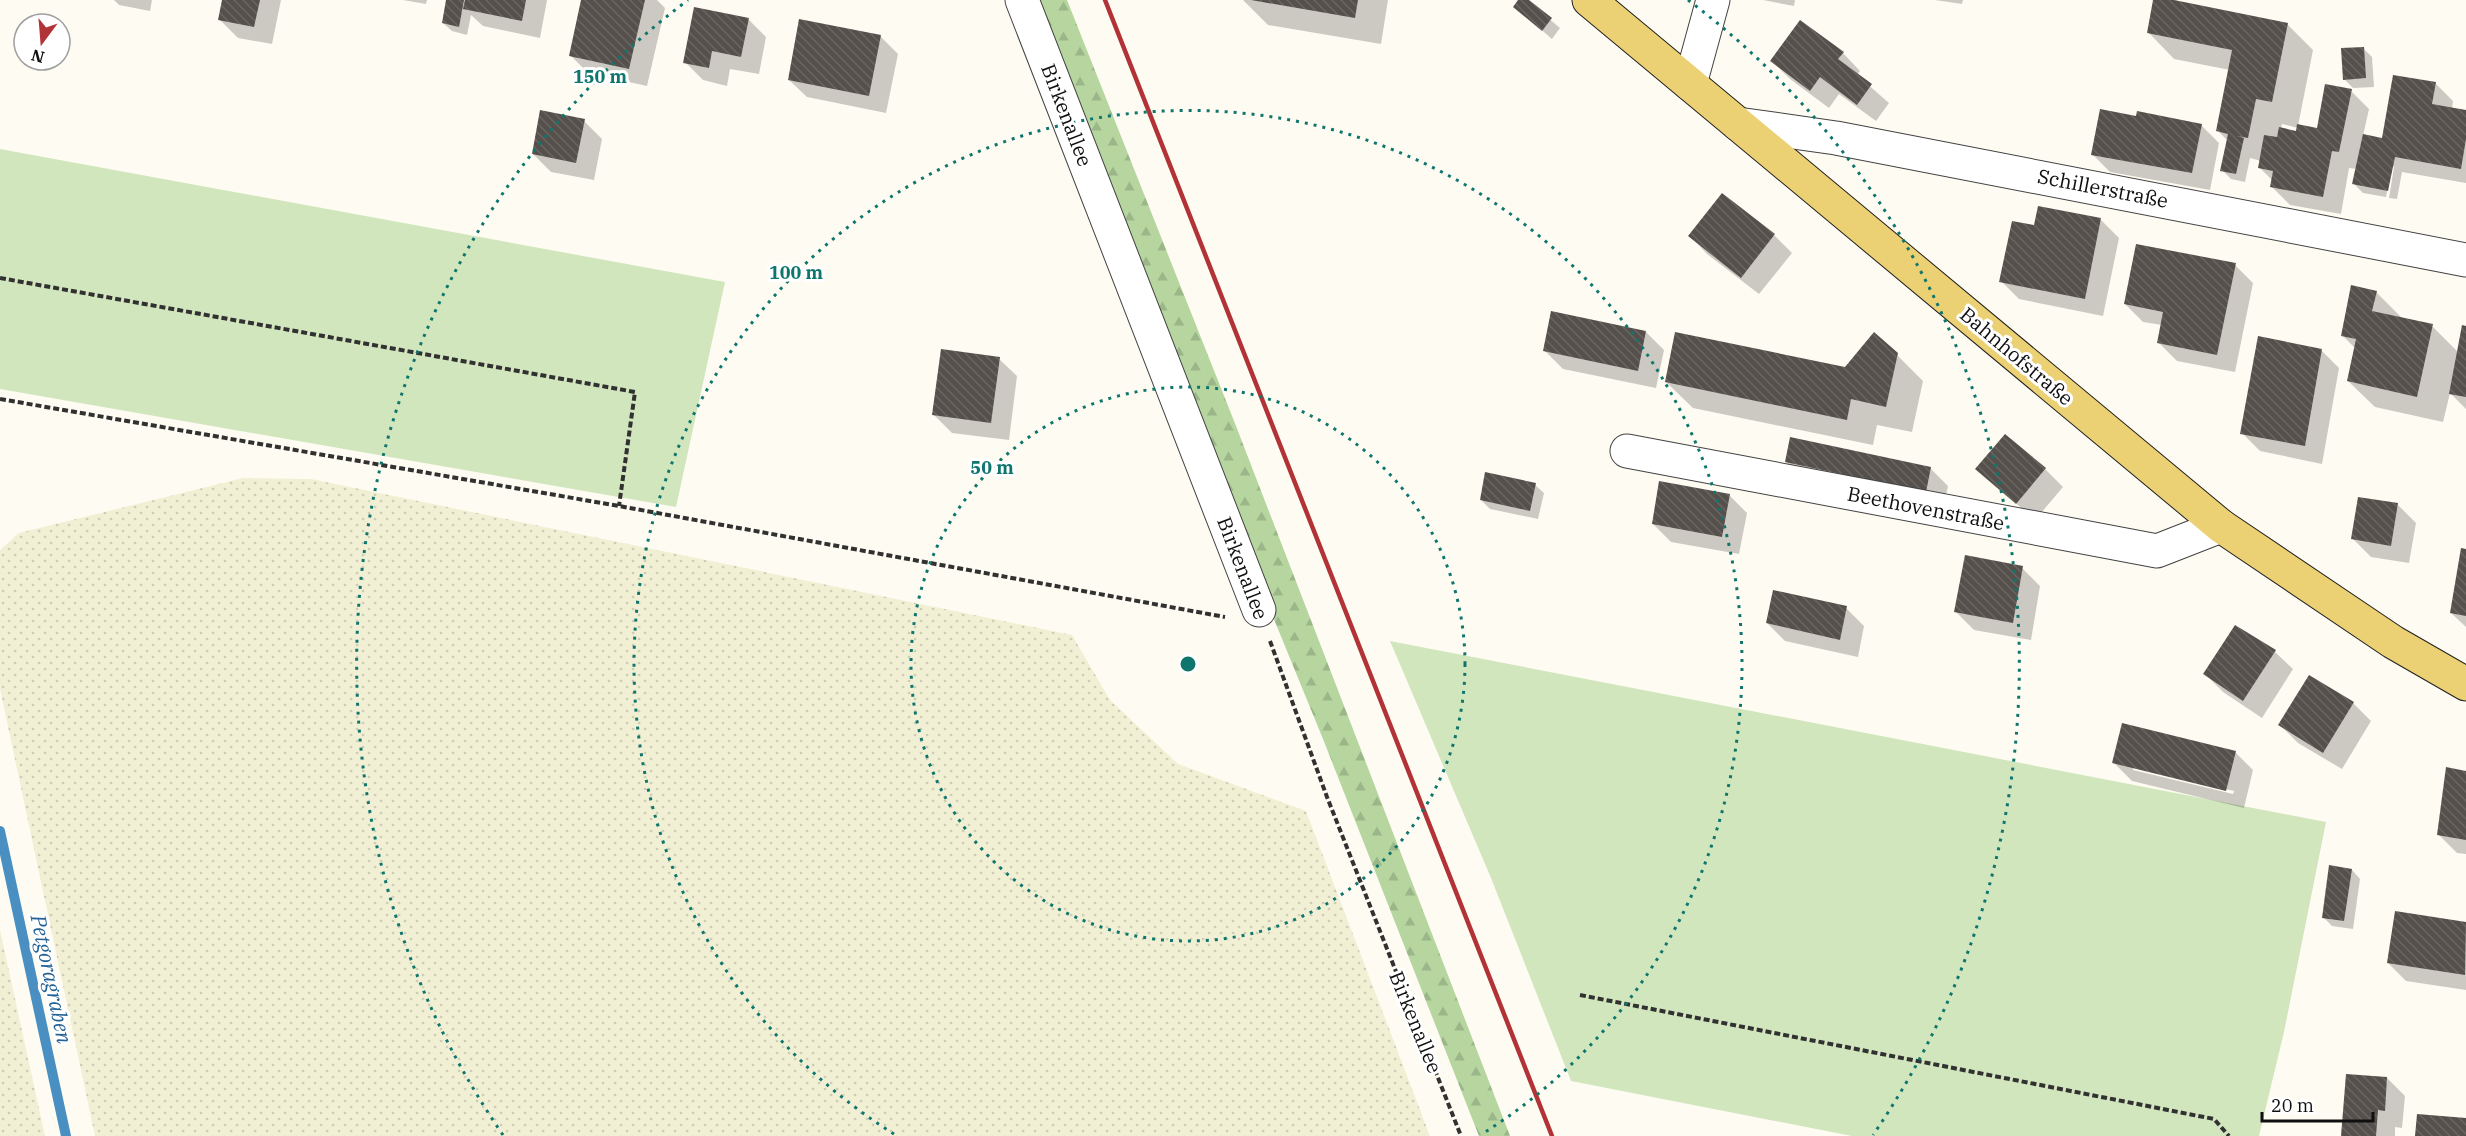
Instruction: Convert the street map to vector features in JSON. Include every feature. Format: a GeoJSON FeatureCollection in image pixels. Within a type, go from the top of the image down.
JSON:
{"type":"FeatureCollection","features":[{"type":"Feature","properties":{"kind":"main road","name":"Bahnhofstraße"},"geometry":{"type":"LineString","coordinates":[[1589,0],[2221,526],[2393,642],[2466,684]]}},
{"type":"Feature","properties":{"kind":"street","name":"Birkenallee"},"geometry":{"type":"LineString","coordinates":[[1022,0],[1259,610]]}},
{"type":"Feature","properties":{"kind":"street"},"geometry":{"type":"LineString","coordinates":[[1690,84],[1713,0]]}},
{"type":"Feature","properties":{"kind":"street","name":"Schillerstraße"},"geometry":{"type":"LineString","coordinates":[[1738,124],[1847,140],[2466,260]]}},
{"type":"Feature","properties":{"kind":"street","name":"Beethovenstraße"},"geometry":{"type":"LineString","coordinates":[[1627,452],[2157,551],[2221,526]]}},
{"type":"Feature","properties":{"kind":"path"},"geometry":{"type":"LineString","coordinates":[[0,278],[635,392],[619,506]]}},
{"type":"Feature","properties":{"kind":"path"},"geometry":{"type":"LineString","coordinates":[[0,399],[619,506],[1240,620],[1259,610]]}},
{"type":"Feature","properties":{"kind":"path","name":"Birkenallee"},"geometry":{"type":"LineString","coordinates":[[1259,610],[1327,797],[1461,1136]]}},
{"type":"Feature","properties":{"kind":"path"},"geometry":{"type":"LineString","coordinates":[[1580,996],[2214,1119],[2229,1136]]}},
{"type":"Feature","properties":{"kind":"shaded area"},"geometry":{"type":"Polygon","coordinates":[[[243,478],[311,479],[1072,635],[1110,700],[1178,764],[1306,811],[1430,1136],[95,1136],[0,689],[0,550],[19,533],[243,478]]]}},
{"type":"Feature","properties":{"kind":"shaded area"},"geometry":{"type":"Polygon","coordinates":[[[0,930],[45,1136],[0,1136],[0,930]]]}},
{"type":"Feature","properties":{"kind":"green space"},"geometry":{"type":"Polygon","coordinates":[[[1034,0],[1067,0],[1236,426],[1510,1136],[1479,1136],[1323,739],[1141,294],[1034,0]]]}},
{"type":"Feature","properties":{"kind":"green space"},"geometry":{"type":"Polygon","coordinates":[[[0,149],[725,282],[676,507],[0,389],[0,149]]]}},
{"type":"Feature","properties":{"kind":"green space"},"geometry":{"type":"Polygon","coordinates":[[[1390,641],[2326,822],[2284,1032],[2259,1136],[1852,1136],[1571,1081],[1491,878],[1390,641]]]}},
{"type":"Feature","properties":{"kind":"building"},"geometry":{"type":"Polygon","coordinates":[[[222,0],[260,0],[254,27],[218,20],[222,0]]]}},
{"type":"Feature","properties":{"kind":"building"},"geometry":{"type":"Polygon","coordinates":[[[446,0],[464,0],[459,27],[442,23],[446,0]]]}},
{"type":"Feature","properties":{"kind":"building"},"geometry":{"type":"Polygon","coordinates":[[[465,0],[526,0],[522,21],[463,9],[465,0]]]}},
{"type":"Feature","properties":{"kind":"building"},"geometry":{"type":"Polygon","coordinates":[[[581,0],[645,0],[629,69],[569,56],[581,0]]]}},
{"type":"Feature","properties":{"kind":"building"},"geometry":{"type":"Polygon","coordinates":[[[1251,0],[1358,0],[1355,18],[1251,0]]]}},
{"type":"Feature","properties":{"kind":"building"},"geometry":{"type":"Polygon","coordinates":[[[1518,0],[1529,0],[1552,18],[1542,31],[1513,7],[1518,0]]]}},
{"type":"Feature","properties":{"kind":"building"},"geometry":{"type":"Polygon","coordinates":[[[2153,0],[2174,0],[2288,23],[2272,102],[2256,99],[2248,138],[2237,136],[2244,138],[2236,174],[2220,171],[2228,134],[2216,131],[2232,50],[2147,33],[2153,0]]]}},
{"type":"Feature","properties":{"kind":"building"},"geometry":{"type":"Polygon","coordinates":[[[694,7],[749,18],[741,57],[712,51],[709,68],[683,63],[694,7]]]}},
{"type":"Feature","properties":{"kind":"building"},"geometry":{"type":"Polygon","coordinates":[[[799,19],[881,35],[869,96],[788,80],[799,19]]]}},
{"type":"Feature","properties":{"kind":"building"},"geometry":{"type":"Polygon","coordinates":[[[1800,20],[1844,52],[1838,59],[1872,84],[1857,105],[1820,77],[1810,91],[1770,61],[1800,20]]]}},
{"type":"Feature","properties":{"kind":"building"},"geometry":{"type":"Polygon","coordinates":[[[2364,47],[2366,78],[2343,80],[2341,48],[2364,47]]]}},
{"type":"Feature","properties":{"kind":"building"},"geometry":{"type":"Polygon","coordinates":[[[2393,75],[2436,82],[2432,104],[2466,110],[2466,139],[2461,169],[2395,157],[2388,191],[2352,184],[2363,134],[2382,138],[2393,75]]]}},
{"type":"Feature","properties":{"kind":"building"},"geometry":{"type":"Polygon","coordinates":[[[2325,84],[2352,89],[2339,152],[2332,151],[2323,197],[2270,187],[2273,171],[2258,168],[2264,135],[2277,137],[2279,127],[2296,131],[2297,124],[2317,128],[2325,84]]]}},
{"type":"Feature","properties":{"kind":"building"},"geometry":{"type":"Polygon","coordinates":[[[2100,109],[2136,116],[2137,111],[2202,124],[2192,173],[2091,155],[2100,109]]]}},
{"type":"Feature","properties":{"kind":"building"},"geometry":{"type":"Polygon","coordinates":[[[540,110],[585,119],[576,163],[532,154],[540,110]]]}},
{"type":"Feature","properties":{"kind":"building"},"geometry":{"type":"Polygon","coordinates":[[[1722,193],[1775,234],[1741,278],[1688,236],[1722,193]]]}},
{"type":"Feature","properties":{"kind":"building"},"geometry":{"type":"Polygon","coordinates":[[[2038,206],[2101,218],[2085,299],[1999,282],[2012,221],[2034,225],[2038,206]]]}},
{"type":"Feature","properties":{"kind":"building"},"geometry":{"type":"Polygon","coordinates":[[[2136,244],[2236,263],[2217,355],[2157,343],[2163,312],[2124,304],[2136,244]]]}},
{"type":"Feature","properties":{"kind":"building"},"geometry":{"type":"Polygon","coordinates":[[[2351,285],[2377,291],[2372,311],[2433,324],[2417,397],[2347,381],[2356,339],[2341,336],[2351,285]]]}},
{"type":"Feature","properties":{"kind":"building"},"geometry":{"type":"Polygon","coordinates":[[[1551,311],[1646,331],[1638,371],[1543,351],[1551,311]]]}},
{"type":"Feature","properties":{"kind":"building"},"geometry":{"type":"Polygon","coordinates":[[[2462,325],[2466,326],[2466,397],[2449,394],[2462,325]]]}},
{"type":"Feature","properties":{"kind":"building"},"geometry":{"type":"Polygon","coordinates":[[[1675,332],[1845,367],[1874,332],[1898,353],[1886,407],[1851,399],[1847,420],[1665,382],[1675,332]]]}},
{"type":"Feature","properties":{"kind":"building"},"geometry":{"type":"Polygon","coordinates":[[[2258,336],[2322,349],[2305,446],[2240,434],[2258,336]]]}},
{"type":"Feature","properties":{"kind":"building"},"geometry":{"type":"Polygon","coordinates":[[[941,349],[1000,357],[991,423],[932,415],[941,349]]]}},
{"type":"Feature","properties":{"kind":"building"},"geometry":{"type":"Polygon","coordinates":[[[2005,434],[2046,468],[2016,504],[1975,469],[2005,434]]]}},
{"type":"Feature","properties":{"kind":"building"},"geometry":{"type":"Polygon","coordinates":[[[1790,437],[1931,467],[1926,492],[1785,462],[1790,437]]]}},
{"type":"Feature","properties":{"kind":"building"},"geometry":{"type":"Polygon","coordinates":[[[1485,472],[1536,483],[1530,511],[1480,500],[1485,472]]]}},
{"type":"Feature","properties":{"kind":"building"},"geometry":{"type":"Polygon","coordinates":[[[1659,481],[1730,494],[1722,537],[1652,524],[1659,481]]]}},
{"type":"Feature","properties":{"kind":"building"},"geometry":{"type":"Polygon","coordinates":[[[2358,497],[2398,503],[2391,546],[2351,539],[2358,497]]]}},
{"type":"Feature","properties":{"kind":"building"},"geometry":{"type":"Polygon","coordinates":[[[2461,548],[2466,549],[2466,616],[2450,613],[2461,548]]]}},
{"type":"Feature","properties":{"kind":"building"},"geometry":{"type":"Polygon","coordinates":[[[1965,555],[2023,566],[2013,623],[1954,612],[1965,555]]]}},
{"type":"Feature","properties":{"kind":"building"},"geometry":{"type":"Polygon","coordinates":[[[1773,590],[1847,606],[1840,640],[1766,623],[1773,590]]]}},
{"type":"Feature","properties":{"kind":"building"},"geometry":{"type":"Polygon","coordinates":[[[2235,625],[2276,650],[2243,701],[2203,674],[2235,625]]]}},
{"type":"Feature","properties":{"kind":"building"},"geometry":{"type":"Polygon","coordinates":[[[2309,675],[2354,702],[2323,753],[2278,725],[2309,675]]]}},
{"type":"Feature","properties":{"kind":"building"},"geometry":{"type":"Polygon","coordinates":[[[2122,723],[2236,751],[2226,791],[2112,763],[2122,723]]]}},
{"type":"Feature","properties":{"kind":"building"},"geometry":{"type":"Polygon","coordinates":[[[2446,767],[2466,771],[2466,840],[2437,835],[2446,767]]]}},
{"type":"Feature","properties":{"kind":"building"},"geometry":{"type":"Polygon","coordinates":[[[2329,865],[2352,869],[2344,921],[2322,918],[2329,865]]]}},
{"type":"Feature","properties":{"kind":"building"},"geometry":{"type":"Polygon","coordinates":[[[2395,911],[2466,922],[2465,975],[2387,963],[2395,911]]]}},
{"type":"Feature","properties":{"kind":"building"},"geometry":{"type":"Polygon","coordinates":[[[2346,1074],[2387,1077],[2385,1111],[2378,1110],[2376,1136],[2341,1136],[2346,1074]]]}},
{"type":"Feature","properties":{"kind":"building"},"geometry":{"type":"Polygon","coordinates":[[[2417,1114],[2466,1118],[2466,1136],[2415,1136],[2417,1114]]]}},
{"type":"Feature","properties":{"kind":"waterway","name":"Petgoragraben"},"geometry":{"type":"LineString","coordinates":[[0,831],[66,1136]]}},
{"type":"Feature","properties":{"kind":"railway"},"geometry":{"type":"LineString","coordinates":[[1105,0],[1552,1136]]}}]}
